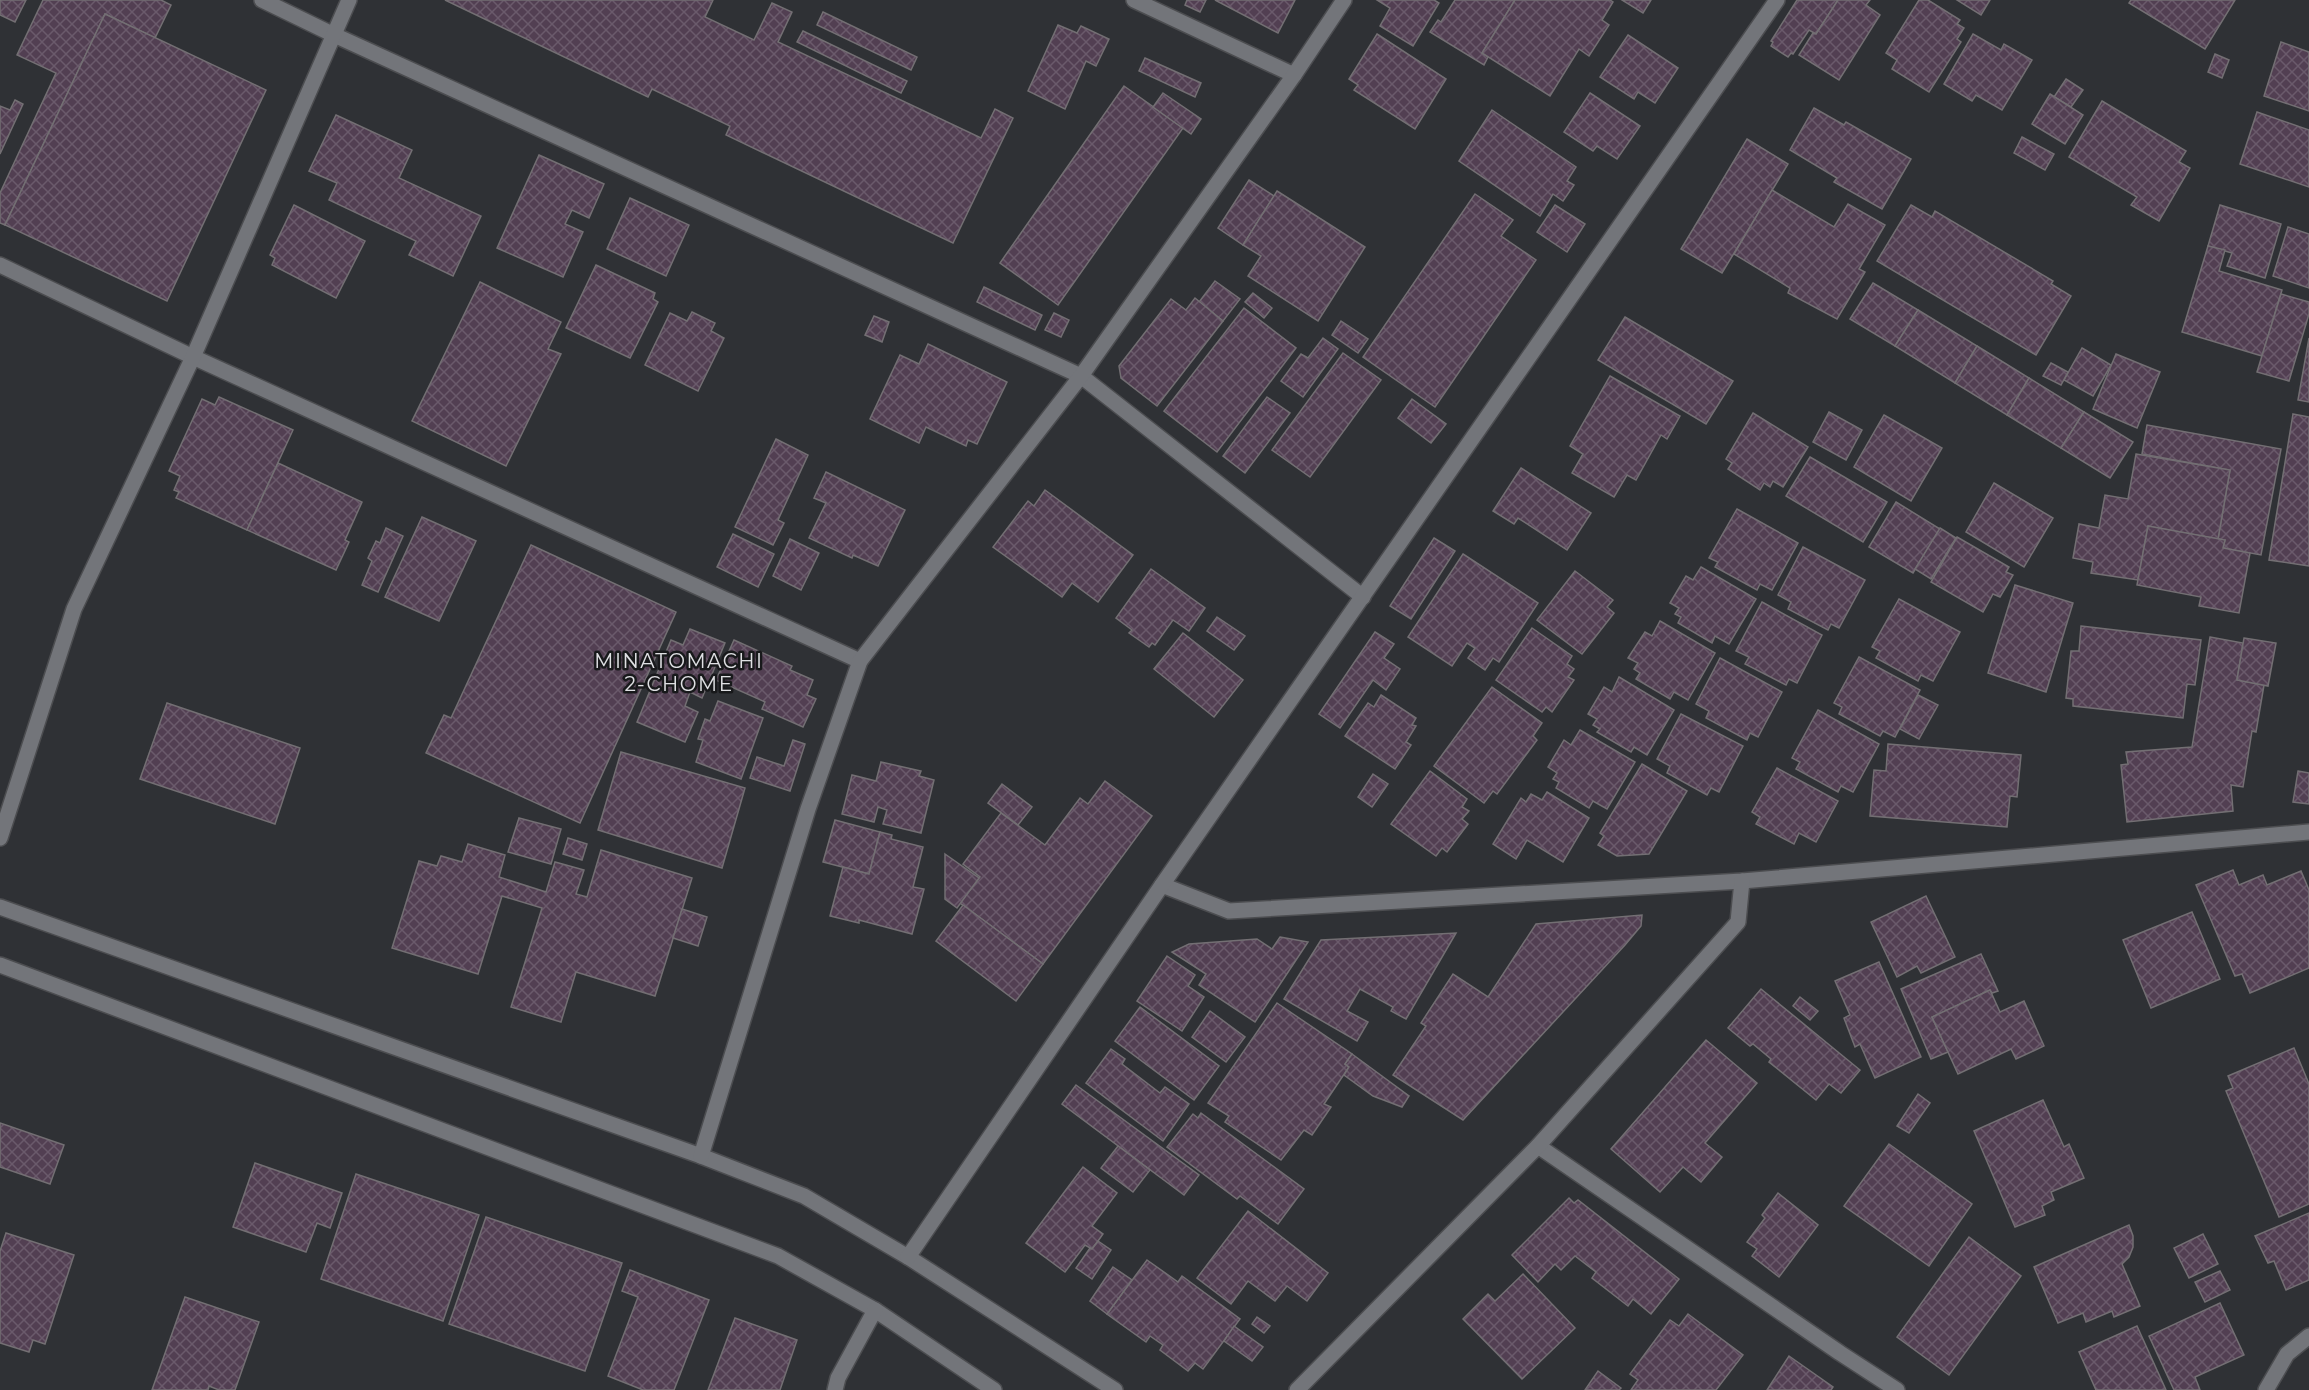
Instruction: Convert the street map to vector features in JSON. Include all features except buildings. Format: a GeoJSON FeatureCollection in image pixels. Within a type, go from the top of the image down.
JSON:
{"type":"FeatureCollection","features":[{"type":"Feature","properties":{"kind":"street"},"geometry":{"type":"LineString","coordinates":[[262,0],[1081,376],[1363,597]]}},
{"type":"Feature","properties":{"kind":"street"},"geometry":{"type":"LineString","coordinates":[[0,838],[74,609],[193,357],[332,34],[349,0]]}},
{"type":"Feature","properties":{"kind":"street"},"geometry":{"type":"LineString","coordinates":[[1134,0],[1294,75]]}},
{"type":"Feature","properties":{"kind":"street"},"geometry":{"type":"LineString","coordinates":[[701,1155],[808,809],[860,661],[1081,376],[1294,75],[1344,0]]}},
{"type":"Feature","properties":{"kind":"street"},"geometry":{"type":"LineString","coordinates":[[908,1257],[1162,885],[1777,0]]}},
{"type":"Feature","properties":{"kind":"street"},"geometry":{"type":"LineString","coordinates":[[0,265],[193,357],[860,661]]}},
{"type":"Feature","properties":{"kind":"street"},"geometry":{"type":"LineString","coordinates":[[1162,885],[1229,911],[1742,881],[2309,832]]}},
{"type":"Feature","properties":{"kind":"street"},"geometry":{"type":"LineString","coordinates":[[1297,1390],[1538,1146],[1738,922],[1742,881]]}},
{"type":"Feature","properties":{"kind":"street"},"geometry":{"type":"LineString","coordinates":[[0,907],[701,1155],[804,1197],[908,1257],[1115,1390]]}},
{"type":"Feature","properties":{"kind":"street"},"geometry":{"type":"LineString","coordinates":[[0,965],[778,1256],[875,1310],[994,1390]]}},
{"type":"Feature","properties":{"kind":"street"},"geometry":{"type":"LineString","coordinates":[[1538,1146],[1897,1390]]}},
{"type":"Feature","properties":{"kind":"street"},"geometry":{"type":"LineString","coordinates":[[835,1390],[838,1378],[875,1310]]}},
{"type":"Feature","properties":{"kind":"street"},"geometry":{"type":"LineString","coordinates":[[2266,1390],[2287,1354],[2309,1336]]}},
{"type":"Feature","properties":{"kind":"district","name":"MINATOMACHI 2-CHOME"},"geometry":{"type":"Point","coordinates":[679,672]}}]}
